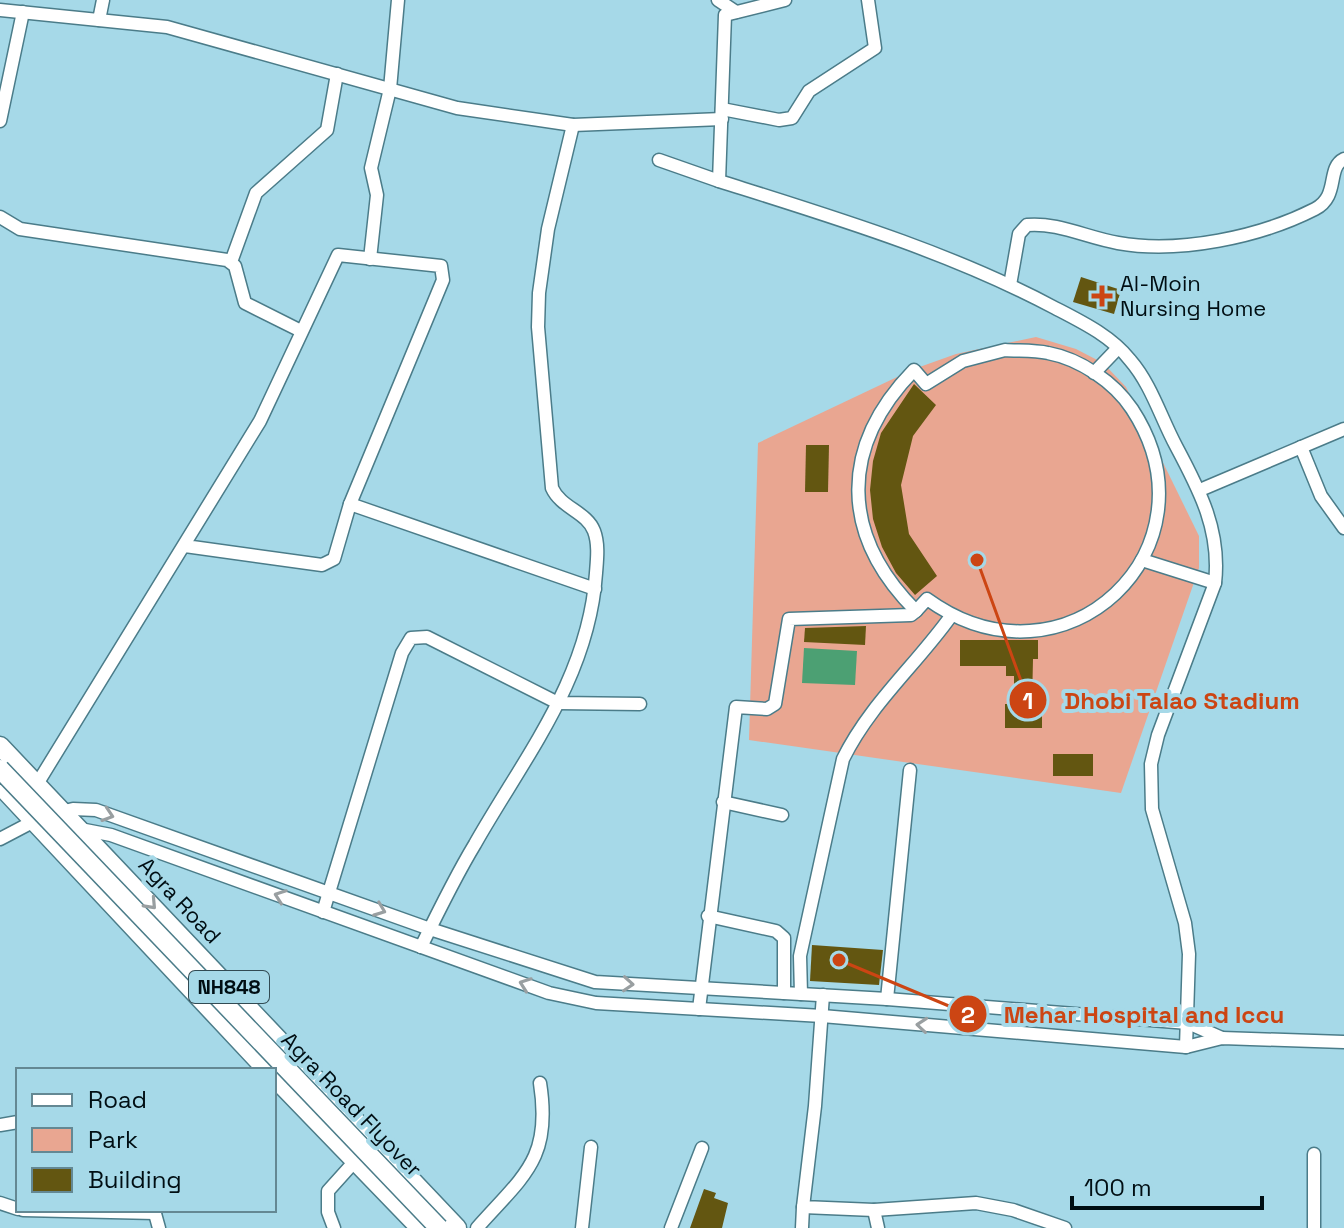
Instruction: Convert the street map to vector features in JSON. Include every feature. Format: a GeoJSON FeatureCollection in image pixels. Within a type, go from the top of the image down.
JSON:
{"type":"FeatureCollection","features":[{"type":"Feature","properties":{"kind":"highway","name":"Agra Road"},"geometry":{"type":"LineString","coordinates":[[0,746],[457,1228]]}},
{"type":"Feature","properties":{"kind":"highway","name":"Agra Road Flyover"},"geometry":{"type":"LineString","coordinates":[[0,769],[439,1228]]}},
{"type":"Feature","properties":{"kind":"highway","name":"NH848"},"geometry":{"type":"LineString","coordinates":[[0,785],[261,1068]]}},
{"type":"Feature","properties":{"kind":"highway","name":"NH848"},"geometry":{"type":"LineString","coordinates":[[276,1083],[420,1228]]}},
{"type":"Feature","properties":{"kind":"street"},"geometry":{"type":"LineString","coordinates":[[37,0],[39,14]]}},
{"type":"Feature","properties":{"kind":"street"},"geometry":{"type":"LineString","coordinates":[[99,20],[103,0]]}},
{"type":"Feature","properties":{"kind":"street"},"geometry":{"type":"LineString","coordinates":[[370,259],[377,195],[371,168],[390,89],[398,0]]}},
{"type":"Feature","properties":{"kind":"street"},"geometry":{"type":"LineString","coordinates":[[718,0],[736,12]]}},
{"type":"Feature","properties":{"kind":"street"},"geometry":{"type":"LineString","coordinates":[[719,181],[725,15],[785,0]]}},
{"type":"Feature","properties":{"kind":"street"},"geometry":{"type":"LineString","coordinates":[[0,10],[167,27],[457,108],[573,125],[722,114],[779,120],[792,118],[809,91],[833,72],[875,48],[868,0]]}},
{"type":"Feature","properties":{"kind":"street"},"geometry":{"type":"LineString","coordinates":[[0,121],[23,12]]}},
{"type":"Feature","properties":{"kind":"street"},"geometry":{"type":"LineString","coordinates":[[301,331],[245,303],[231,262],[256,193],[327,130],[337,74]]}},
{"type":"Feature","properties":{"kind":"street"},"geometry":{"type":"LineString","coordinates":[[421,947],[475,843],[558,703],[581,656],[595,589],[595,533],[583,517],[556,497],[552,488],[538,327],[548,229],[573,125]]}},
{"type":"Feature","properties":{"kind":"street"},"geometry":{"type":"LineString","coordinates":[[1010,285],[1019,234],[1027,225],[1046,225],[1148,247],[1232,237],[1316,208],[1328,199],[1335,169],[1344,159]]}},
{"type":"Feature","properties":{"kind":"street"},"geometry":{"type":"LineString","coordinates":[[659,160],[867,228],[1010,285],[1098,331],[1130,359],[1147,387],[1200,490],[1215,536],[1218,558],[1215,583],[1158,735],[1151,764],[1152,809],[1179,899],[1189,954],[1186,1047]]}},
{"type":"Feature","properties":{"kind":"street"},"geometry":{"type":"LineString","coordinates":[[0,217],[20,229],[231,262]]}},
{"type":"Feature","properties":{"kind":"street"},"geometry":{"type":"LineString","coordinates":[[0,839],[27,815],[36,784],[260,421],[338,255],[437,265],[444,275],[350,504],[334,559],[328,564],[185,546]]}},
{"type":"Feature","properties":{"kind":"street"},"geometry":{"type":"LineString","coordinates":[[1094,373],[1118,348]]}},
{"type":"Feature","properties":{"kind":"street"},"geometry":{"type":"LineString","coordinates":[[699,1009],[736,707],[767,709],[775,704],[789,619],[911,615],[916,611],[927,599],[951,616],[992,631],[1036,633],[1079,620],[1103,604],[1115,595],[1142,560],[1157,519],[1159,475],[1147,433],[1123,396],[1094,373],[1049,353],[1005,350],[963,361],[926,384],[914,370],[890,395],[872,424],[858,491],[862,525],[873,557],[892,587],[916,611]]}},
{"type":"Feature","properties":{"kind":"street"},"geometry":{"type":"LineString","coordinates":[[1200,490],[1344,429]]}},
{"type":"Feature","properties":{"kind":"street"},"geometry":{"type":"LineString","coordinates":[[1301,447],[1321,496],[1344,528]]}},
{"type":"Feature","properties":{"kind":"street"},"geometry":{"type":"LineString","coordinates":[[350,504],[595,589]]}},
{"type":"Feature","properties":{"kind":"street"},"geometry":{"type":"LineString","coordinates":[[1142,560],[1215,583]]}},
{"type":"Feature","properties":{"kind":"street"},"geometry":{"type":"LineString","coordinates":[[801,994],[800,956],[843,759],[853,739],[898,676],[932,642],[951,616]]}},
{"type":"Feature","properties":{"kind":"street"},"geometry":{"type":"LineString","coordinates":[[323,912],[402,653],[411,638],[427,637],[558,703],[640,704]]}},
{"type":"Feature","properties":{"kind":"street"},"geometry":{"type":"LineString","coordinates":[[887,999],[910,770]]}},
{"type":"Feature","properties":{"kind":"street"},"geometry":{"type":"LineString","coordinates":[[723,802],[782,815]]}},
{"type":"Feature","properties":{"kind":"street"},"geometry":{"type":"LineString","coordinates":[[27,815],[96,810],[430,929],[595,982],[887,999],[1188,1023],[1222,1038]]}},
{"type":"Feature","properties":{"kind":"street"},"geometry":{"type":"LineString","coordinates":[[46,835],[80,829],[111,835],[421,947],[570,997],[1186,1047],[1222,1038],[1344,1042]]}},
{"type":"Feature","properties":{"kind":"street"},"geometry":{"type":"LineString","coordinates":[[708,916],[776,931],[784,938],[784,993]]}},
{"type":"Feature","properties":{"kind":"street"},"geometry":{"type":"LineString","coordinates":[[802,1228],[823,995]]}},
{"type":"Feature","properties":{"kind":"street"},"geometry":{"type":"LineString","coordinates":[[477,1228],[530,1168],[540,1149],[546,1116],[540,1083]]}},
{"type":"Feature","properties":{"kind":"street"},"geometry":{"type":"LineString","coordinates":[[582,1228],[591,1147]]}},
{"type":"Feature","properties":{"kind":"street"},"geometry":{"type":"LineString","coordinates":[[671,1228],[702,1148]]}},
{"type":"Feature","properties":{"kind":"street"},"geometry":{"type":"LineString","coordinates":[[1314,1154],[1314,1228]]}},
{"type":"Feature","properties":{"kind":"street"},"geometry":{"type":"LineString","coordinates":[[334,1228],[328,1212],[328,1191],[355,1161]]}},
{"type":"Feature","properties":{"kind":"street"},"geometry":{"type":"LineString","coordinates":[[803,1207],[874,1210],[976,1203],[1013,1210],[1065,1228]]}},
{"type":"Feature","properties":{"kind":"street"},"geometry":{"type":"LineString","coordinates":[[874,1210],[878,1228]]}},
{"type":"Feature","properties":{"kind":"street"},"geometry":{"type":"LineString","coordinates":[[155,1212],[159,1228]]}},
{"type":"Feature","properties":{"kind":"green space"},"geometry":{"type":"Polygon","coordinates":[[[1036,337],[1076,349],[1103,363],[1126,387],[1199,536],[1199,568],[1121,793],[749,740],[758,443],[914,369],[956,354],[1036,337]]]}},
{"type":"Feature","properties":{"kind":"shaded area"},"geometry":{"type":"Polygon","coordinates":[[[804,648],[857,651],[855,685],[802,683],[804,648]]]}},
{"type":"Feature","properties":{"kind":"building"},"geometry":{"type":"Polygon","coordinates":[[[1081,277],[1121,290],[1114,314],[1073,302],[1081,277]]]}},
{"type":"Feature","properties":{"kind":"building"},"geometry":{"type":"Polygon","coordinates":[[[914,384],[936,405],[913,436],[901,485],[909,534],[937,576],[915,595],[896,573],[882,547],[873,519],[870,490],[873,461],[881,433],[914,384]]]}},
{"type":"Feature","properties":{"kind":"building"},"geometry":{"type":"Polygon","coordinates":[[[806,445],[829,445],[828,492],[805,492],[806,445]]]}},
{"type":"Feature","properties":{"kind":"building"},"geometry":{"type":"Polygon","coordinates":[[[866,626],[865,645],[804,642],[805,628],[866,626]]]}},
{"type":"Feature","properties":{"kind":"building"},"geometry":{"type":"Polygon","coordinates":[[[960,640],[1038,640],[1038,659],[1033,659],[1032,704],[1042,704],[1042,728],[1005,728],[1005,704],[1014,704],[1014,676],[1006,676],[1006,666],[960,666],[960,640]]]}},
{"type":"Feature","properties":{"kind":"building"},"geometry":{"type":"Polygon","coordinates":[[[1053,754],[1093,754],[1093,776],[1053,776],[1053,754]]]}},
{"type":"Feature","properties":{"kind":"building"},"geometry":{"type":"Polygon","coordinates":[[[812,945],[883,950],[879,985],[810,981],[812,945]]]}},
{"type":"Feature","properties":{"kind":"building"},"geometry":{"type":"Polygon","coordinates":[[[704,1189],[716,1193],[714,1198],[728,1203],[722,1228],[690,1228],[704,1189]]]}},
{"type":"Feature","properties":{"kind":"place","name":"Al-Moin Nursing Home"},"geometry":{"type":"Point","coordinates":[1102,296]}},
{"type":"Feature","properties":{"kind":"place","name":"Dhobi Talao Stadium"},"geometry":{"type":"Point","coordinates":[977,560]}},
{"type":"Feature","properties":{"kind":"place","name":"Mehar Hospital and Iccu"},"geometry":{"type":"Point","coordinates":[839,960]}}]}
